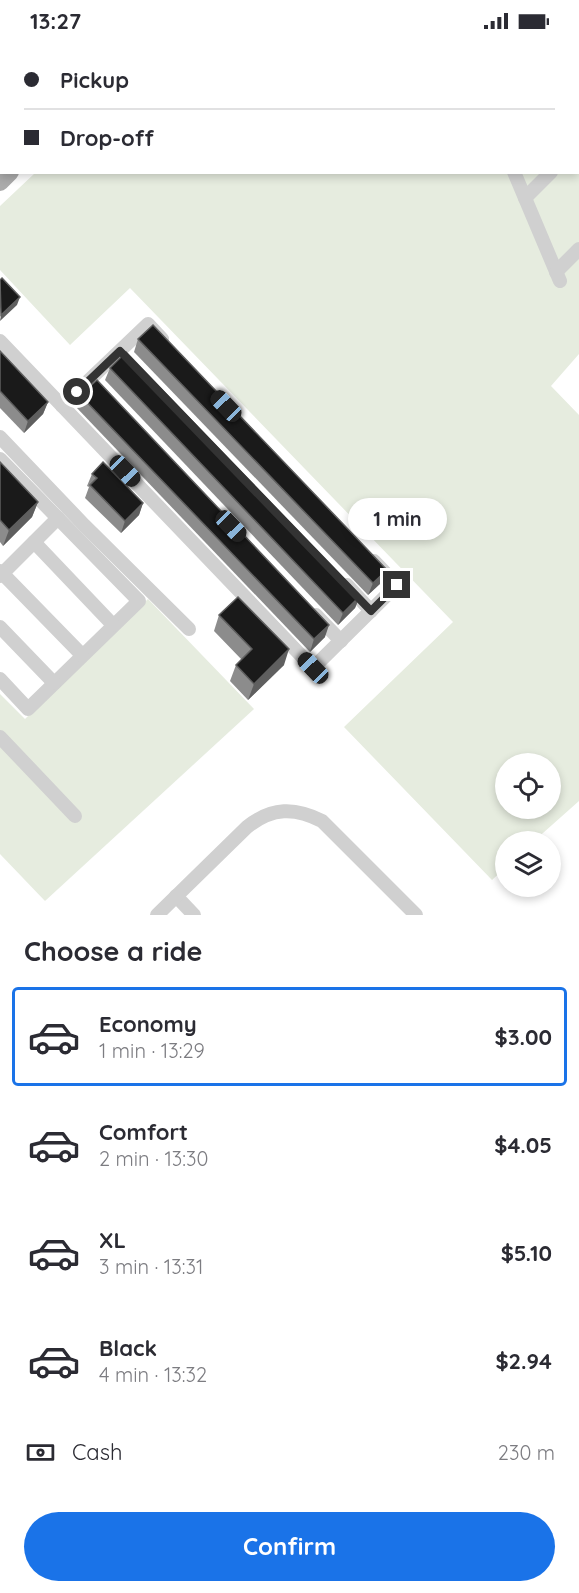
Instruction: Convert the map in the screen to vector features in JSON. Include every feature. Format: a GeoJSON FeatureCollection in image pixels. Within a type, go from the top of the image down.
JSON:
{"type":"FeatureCollection","features":[{"type":"Feature","properties":{"kind":"street"},"geometry":{"type":"LineString","coordinates":[[515,174],[558,276],[579,249]]}},
{"type":"Feature","properties":{"kind":"street"},"geometry":{"type":"LineString","coordinates":[[525,198],[549,174]]}},
{"type":"Feature","properties":{"kind":"street"},"geometry":{"type":"LineString","coordinates":[[62,406],[95,382],[124,355],[148,324],[172,350]]}},
{"type":"Feature","properties":{"kind":"street"},"geometry":{"type":"LineString","coordinates":[[0,341],[313,668],[397,585],[365,552]]}},
{"type":"Feature","properties":{"kind":"street"},"geometry":{"type":"LineString","coordinates":[[0,438],[189,629]]}},
{"type":"Feature","properties":{"kind":"street"},"geometry":{"type":"LineString","coordinates":[[0,459],[139,601],[28,709],[0,679]]}},
{"type":"Feature","properties":{"kind":"street"},"geometry":{"type":"LineString","coordinates":[[58,518],[1,573],[82,655]]}},
{"type":"Feature","properties":{"kind":"street"},"geometry":{"type":"LineString","coordinates":[[34,542],[113,625]]}},
{"type":"Feature","properties":{"kind":"street"},"geometry":{"type":"LineString","coordinates":[[339,577],[371,611]]}},
{"type":"Feature","properties":{"kind":"street"},"geometry":{"type":"LineString","coordinates":[[308,607],[340,641]]}},
{"type":"Feature","properties":{"kind":"street"},"geometry":{"type":"LineString","coordinates":[[0,627],[54,683]]}},
{"type":"Feature","properties":{"kind":"street"},"geometry":{"type":"LineString","coordinates":[[0,737],[75,816]]}},
{"type":"Feature","properties":{"kind":"street"},"geometry":{"type":"LineString","coordinates":[[157,915],[253,822],[281,811],[296,811],[312,815],[322,821],[416,915]]}},
{"type":"Feature","properties":{"kind":"street"},"geometry":{"type":"LineString","coordinates":[[177,896],[194,915]]}},
{"type":"Feature","properties":{"kind":"shaded area"},"geometry":{"type":"Polygon","coordinates":[[[34,174],[579,174],[579,354],[551,386],[579,415],[579,801],[561,817],[561,753],[495,753],[495,819],[559,819],[545,831],[495,831],[495,877],[492,880],[344,727],[453,622],[130,288],[70,345],[0,270],[0,206],[34,174]]]}},
{"type":"Feature","properties":{"kind":"shaded area"},"geometry":{"type":"Polygon","coordinates":[[[148,599],[254,709],[45,901],[0,854],[0,694],[25,719],[148,599]]]}},
{"type":"Feature","properties":{"kind":"building"},"geometry":{"type":"Polygon","coordinates":[[[2,278],[20,297],[1,315],[0,280],[2,278]]]}},
{"type":"Feature","properties":{"kind":"building"},"geometry":{"type":"Polygon","coordinates":[[[153,325],[387,570],[373,583],[138,339],[153,325]]]}},
{"type":"Feature","properties":{"kind":"building"},"geometry":{"type":"Polygon","coordinates":[[[0,351],[48,402],[28,421],[0,391],[0,351]]]}},
{"type":"Feature","properties":{"kind":"building"},"geometry":{"type":"Polygon","coordinates":[[[126,352],[360,596],[343,613],[110,368],[126,352]]]}},
{"type":"Feature","properties":{"kind":"building"},"geometry":{"type":"Polygon","coordinates":[[[97,380],[329,625],[314,639],[80,395],[97,380]]]}},
{"type":"Feature","properties":{"kind":"building"},"geometry":{"type":"Polygon","coordinates":[[[0,462],[38,502],[9,530],[0,520],[0,462]]]}},
{"type":"Feature","properties":{"kind":"building"},"geometry":{"type":"Polygon","coordinates":[[[103,462],[143,503],[125,521],[90,485],[97,478],[92,474],[103,462]]]}},
{"type":"Feature","properties":{"kind":"building"},"geometry":{"type":"Polygon","coordinates":[[[238,597],[289,649],[254,684],[236,665],[252,649],[219,615],[238,597]]]}},
{"type":"Feature","properties":{"kind":"route"},"geometry":{"type":"LineString","coordinates":[[77,392],[120,351],[371,611],[397,585]]}}]}
